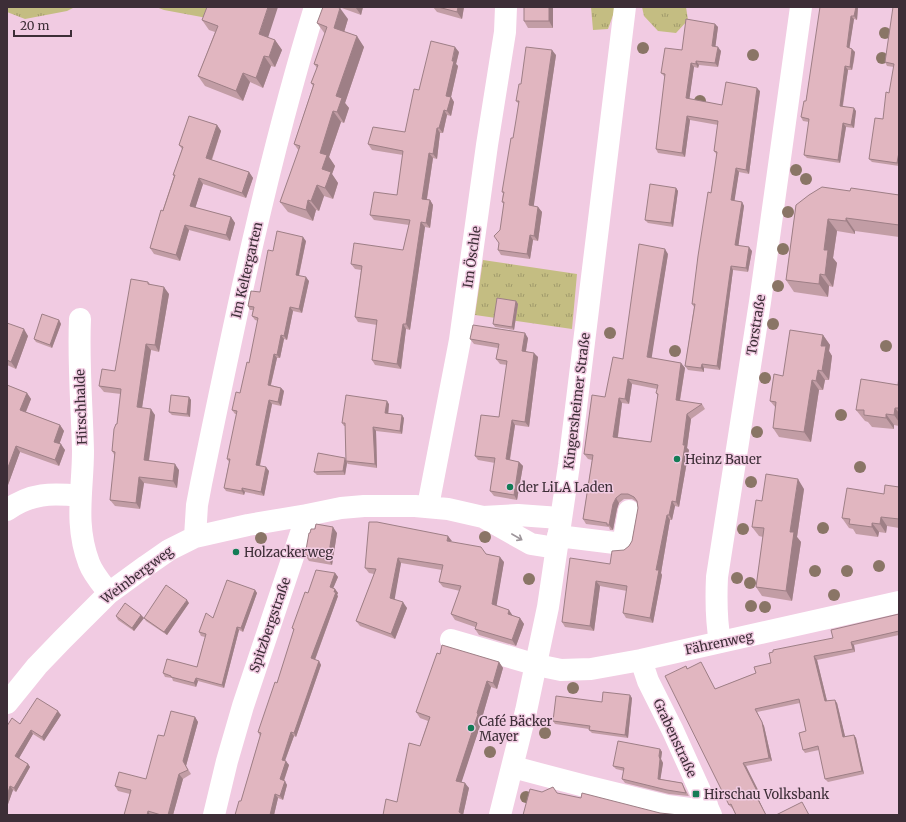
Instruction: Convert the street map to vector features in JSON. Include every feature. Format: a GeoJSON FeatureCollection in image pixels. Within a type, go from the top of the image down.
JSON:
{"type":"FeatureCollection","features":[{"type":"Feature","properties":{"kind":"street","name":"Im Keltergarten"},"geometry":{"type":"LineString","coordinates":[[196,537],[197,505],[236,316],[294,78],[315,7]]}},
{"type":"Feature","properties":{"kind":"street","name":"Im Öschle"},"geometry":{"type":"LineString","coordinates":[[428,506],[460,340],[489,131],[505,32],[506,7]]}},
{"type":"Feature","properties":{"kind":"street","name":"Kingersheimer Straße"},"geometry":{"type":"LineString","coordinates":[[500,815],[537,666],[548,607],[569,465],[625,7]]}},
{"type":"Feature","properties":{"kind":"street","name":"Torstraße"},"geometry":{"type":"LineString","coordinates":[[720,642],[716,620],[718,577],[760,302],[801,7]]}},
{"type":"Feature","properties":{"kind":"street","name":"Hirschhalde"},"geometry":{"type":"LineString","coordinates":[[80,319],[83,452],[80,523],[89,564],[109,594]]}},
{"type":"Feature","properties":{"kind":"street"},"geometry":{"type":"LineString","coordinates":[[7,510],[25,499],[36,496],[47,494],[80,496]]}},
{"type":"Feature","properties":{"kind":"street"},"geometry":{"type":"LineString","coordinates":[[307,515],[340,508],[364,506],[428,506],[483,517],[518,515],[558,534],[623,544],[629,512]]}},
{"type":"Feature","properties":{"kind":"street","name":"Weinbergweg"},"geometry":{"type":"LineString","coordinates":[[7,703],[37,666],[109,594],[169,550],[196,537],[248,524],[307,515]]}},
{"type":"Feature","properties":{"kind":"street","name":"Spitzbergstraße"},"geometry":{"type":"LineString","coordinates":[[214,815],[242,706],[307,515]]}},
{"type":"Feature","properties":{"kind":"street"},"geometry":{"type":"LineString","coordinates":[[483,517],[530,544],[558,534]]}},
{"type":"Feature","properties":{"kind":"street","name":"Fährenweg"},"geometry":{"type":"LineString","coordinates":[[451,640],[537,666],[561,670],[591,669],[640,660],[899,602]]}},
{"type":"Feature","properties":{"kind":"street","name":"Grabenstraße"},"geometry":{"type":"LineString","coordinates":[[640,660],[648,681],[709,810]]}},
{"type":"Feature","properties":{"kind":"street"},"geometry":{"type":"LineString","coordinates":[[513,767],[667,806],[709,810]]}},
{"type":"Feature","properties":{"kind":"green space"},"geometry":{"type":"Polygon","coordinates":[[[7,7],[75,7],[67,11],[25,19],[7,12],[7,7]]]}},
{"type":"Feature","properties":{"kind":"green space"},"geometry":{"type":"Polygon","coordinates":[[[156,7],[217,7],[207,18],[164,10],[156,7]]]}},
{"type":"Feature","properties":{"kind":"green space"},"geometry":{"type":"Polygon","coordinates":[[[591,7],[616,7],[608,29],[593,30],[591,7]]]}},
{"type":"Feature","properties":{"kind":"green space"},"geometry":{"type":"Polygon","coordinates":[[[642,7],[686,7],[688,20],[676,33],[658,31],[644,16],[642,7]]]}},
{"type":"Feature","properties":{"kind":"green space"},"geometry":{"type":"Polygon","coordinates":[[[483,260],[577,274],[572,329],[475,315],[483,260]]]}},
{"type":"Feature","properties":{"kind":"building"},"geometry":{"type":"Polygon","coordinates":[[[207,7],[268,7],[259,34],[275,40],[269,57],[264,56],[256,78],[243,73],[236,91],[198,76],[218,26],[202,20],[207,7]]]}},
{"type":"Feature","properties":{"kind":"building"},"geometry":{"type":"Polygon","coordinates":[[[323,7],[340,8],[334,28],[357,36],[336,96],[342,98],[337,112],[333,111],[320,153],[327,155],[322,169],[331,172],[325,188],[317,185],[311,201],[308,200],[306,210],[280,202],[300,146],[294,144],[314,84],[311,83],[318,65],[314,64],[327,27],[317,23],[323,7]]]}},
{"type":"Feature","properties":{"kind":"building"},"geometry":{"type":"Polygon","coordinates":[[[438,7],[458,7],[457,12],[438,7]]]}},
{"type":"Feature","properties":{"kind":"building"},"geometry":{"type":"Polygon","coordinates":[[[524,7],[549,7],[549,21],[524,21],[524,7]]]}},
{"type":"Feature","properties":{"kind":"building"},"geometry":{"type":"Polygon","coordinates":[[[820,7],[856,7],[854,16],[851,16],[847,47],[852,49],[850,67],[845,66],[840,106],[854,108],[851,125],[843,123],[838,160],[804,155],[809,119],[801,117],[804,101],[806,101],[820,7]]]}},
{"type":"Feature","properties":{"kind":"building"},"geometry":{"type":"Polygon","coordinates":[[[893,7],[899,7],[899,152],[897,163],[869,159],[875,118],[883,119],[886,92],[889,93],[894,64],[885,62],[893,7]]]}},
{"type":"Feature","properties":{"kind":"building"},"geometry":{"type":"Polygon","coordinates":[[[686,19],[715,24],[712,46],[718,47],[715,63],[696,61],[696,64],[691,63],[686,98],[722,105],[726,82],[757,88],[746,170],[736,168],[731,200],[742,202],[735,245],[749,247],[746,268],[731,266],[717,366],[702,364],[701,368],[685,366],[695,304],[692,304],[698,256],[708,192],[711,193],[717,152],[714,151],[718,121],[687,116],[682,153],[656,149],[665,74],[661,73],[665,48],[682,50],[686,19]]]}},
{"type":"Feature","properties":{"kind":"building"},"geometry":{"type":"Polygon","coordinates":[[[431,41],[455,47],[452,61],[454,61],[446,96],[451,97],[447,111],[444,110],[439,128],[437,128],[433,154],[429,153],[422,199],[430,200],[426,223],[421,222],[406,324],[403,324],[397,364],[372,360],[377,320],[355,317],[362,266],[351,264],[354,243],[403,250],[410,220],[370,215],[374,192],[397,195],[403,151],[368,144],[373,127],[405,132],[414,89],[419,90],[431,41]]]}},
{"type":"Feature","properties":{"kind":"building"},"geometry":{"type":"Polygon","coordinates":[[[526,47],[552,50],[529,205],[538,207],[534,236],[530,235],[527,254],[498,250],[499,243],[494,236],[500,230],[504,202],[502,202],[504,192],[502,192],[511,138],[513,138],[516,120],[519,101],[516,101],[519,84],[521,84],[526,47]]]}},
{"type":"Feature","properties":{"kind":"building"},"geometry":{"type":"Polygon","coordinates":[[[189,116],[217,125],[206,158],[249,172],[242,193],[199,178],[190,206],[231,217],[226,235],[185,225],[176,255],[150,248],[161,210],[163,211],[175,175],[173,175],[183,147],[179,145],[189,116]]]}},
{"type":"Feature","properties":{"kind":"building"},"geometry":{"type":"Polygon","coordinates":[[[650,184],[676,188],[671,223],[645,220],[650,184]]]}},
{"type":"Feature","properties":{"kind":"building"},"geometry":{"type":"Polygon","coordinates":[[[822,187],[850,191],[851,188],[899,195],[899,225],[846,218],[846,221],[828,219],[824,250],[828,250],[825,275],[820,274],[819,284],[786,280],[796,205],[822,187]]]}},
{"type":"Feature","properties":{"kind":"building"},"geometry":{"type":"Polygon","coordinates":[[[277,231],[303,237],[296,275],[306,277],[299,309],[290,307],[284,336],[281,335],[277,355],[274,354],[268,385],[281,388],[278,402],[269,400],[256,465],[266,467],[261,492],[242,488],[242,491],[224,488],[230,459],[227,459],[237,411],[232,410],[236,392],[240,393],[247,362],[249,363],[258,318],[252,316],[254,307],[248,306],[251,291],[260,292],[268,250],[273,251],[277,231]]]}},
{"type":"Feature","properties":{"kind":"building"},"geometry":{"type":"Polygon","coordinates":[[[639,244],[665,249],[647,357],[681,363],[676,400],[702,404],[687,414],[683,445],[685,445],[676,502],[672,501],[669,515],[667,515],[656,570],[659,570],[650,618],[623,613],[627,586],[596,581],[590,626],[562,622],[570,558],[610,564],[612,551],[624,550],[632,541],[638,508],[637,501],[634,497],[628,494],[621,494],[616,498],[613,504],[609,525],[607,525],[607,523],[583,519],[593,455],[584,454],[592,395],[605,397],[613,357],[623,359],[639,244]],[[628,379],[625,399],[619,398],[613,437],[651,442],[658,385],[628,379]]]}},
{"type":"Feature","properties":{"kind":"building"},"geometry":{"type":"Polygon","coordinates":[[[131,279],[164,287],[155,345],[146,344],[137,407],[151,409],[144,460],[175,464],[173,481],[139,477],[136,503],[110,500],[115,452],[112,451],[114,429],[117,424],[121,389],[99,386],[102,369],[115,371],[131,279]]]}},
{"type":"Feature","properties":{"kind":"building"},"geometry":{"type":"Polygon","coordinates":[[[497,298],[516,301],[512,327],[493,324],[497,298]]]}},
{"type":"Feature","properties":{"kind":"building"},"geometry":{"type":"Polygon","coordinates":[[[42,314],[59,320],[50,345],[34,339],[42,314]]]}},
{"type":"Feature","properties":{"kind":"building"},"geometry":{"type":"Polygon","coordinates":[[[7,323],[24,329],[11,362],[7,360],[7,323]]]}},
{"type":"Feature","properties":{"kind":"building"},"geometry":{"type":"Polygon","coordinates":[[[473,325],[525,333],[522,351],[534,353],[525,422],[512,420],[506,459],[519,462],[514,495],[490,491],[495,458],[475,456],[481,415],[499,417],[507,361],[496,359],[499,344],[470,339],[473,325]]]}},
{"type":"Feature","properties":{"kind":"building"},"geometry":{"type":"Polygon","coordinates":[[[790,330],[823,335],[821,346],[826,346],[822,371],[818,370],[816,381],[812,380],[804,432],[773,428],[776,402],[770,401],[774,374],[783,376],[790,330]]]}},
{"type":"Feature","properties":{"kind":"building"},"geometry":{"type":"Polygon","coordinates":[[[899,376],[899,408],[895,408],[894,415],[886,414],[886,418],[864,415],[864,410],[856,410],[861,379],[898,385],[899,376]]]}},
{"type":"Feature","properties":{"kind":"building"},"geometry":{"type":"Polygon","coordinates":[[[7,385],[27,393],[20,410],[60,425],[54,442],[61,444],[55,460],[16,446],[7,470],[7,385]]]}},
{"type":"Feature","properties":{"kind":"building"},"geometry":{"type":"Polygon","coordinates":[[[171,395],[189,397],[187,414],[169,412],[171,395]]]}},
{"type":"Feature","properties":{"kind":"building"},"geometry":{"type":"Polygon","coordinates":[[[346,395],[387,401],[385,413],[402,415],[400,431],[373,427],[375,464],[346,461],[345,423],[342,423],[346,395]]]}},
{"type":"Feature","properties":{"kind":"building"},"geometry":{"type":"Polygon","coordinates":[[[318,453],[345,458],[343,471],[314,472],[318,453]]]}},
{"type":"Feature","properties":{"kind":"building"},"geometry":{"type":"Polygon","coordinates":[[[766,474],[798,479],[790,532],[794,532],[786,591],[756,587],[764,528],[752,527],[756,500],[762,501],[766,474]]]}},
{"type":"Feature","properties":{"kind":"building"},"geometry":{"type":"Polygon","coordinates":[[[885,485],[899,487],[899,519],[881,517],[880,524],[872,523],[872,527],[849,524],[850,519],[842,518],[847,488],[884,494],[885,485]]]}},
{"type":"Feature","properties":{"kind":"building"},"geometry":{"type":"Polygon","coordinates":[[[369,522],[377,522],[448,536],[447,541],[481,547],[486,554],[500,557],[492,604],[509,610],[508,614],[520,618],[512,640],[475,629],[477,623],[451,614],[461,586],[439,582],[443,565],[398,558],[390,598],[403,602],[391,634],[356,621],[376,569],[365,568],[369,522]]]}},
{"type":"Feature","properties":{"kind":"building"},"geometry":{"type":"Polygon","coordinates":[[[316,524],[333,527],[328,559],[305,555],[309,533],[311,529],[315,529],[316,524]]]}},
{"type":"Feature","properties":{"kind":"building"},"geometry":{"type":"Polygon","coordinates":[[[316,570],[335,573],[330,587],[335,589],[334,592],[336,592],[311,658],[319,661],[294,733],[291,732],[282,760],[286,761],[280,779],[285,781],[280,796],[275,794],[270,815],[235,815],[239,801],[241,801],[261,733],[258,732],[275,682],[277,683],[294,629],[292,628],[305,592],[308,593],[316,570]]]}},
{"type":"Feature","properties":{"kind":"building"},"geometry":{"type":"Polygon","coordinates":[[[227,580],[255,590],[241,628],[237,627],[222,685],[196,678],[194,683],[171,677],[163,673],[167,659],[197,667],[206,634],[199,632],[206,613],[213,618],[227,580]]]}},
{"type":"Feature","properties":{"kind":"building"},"geometry":{"type":"Polygon","coordinates":[[[166,585],[187,600],[164,632],[144,618],[166,585]]]}},
{"type":"Feature","properties":{"kind":"building"},"geometry":{"type":"Polygon","coordinates":[[[125,603],[141,615],[132,628],[116,616],[125,603]]]}},
{"type":"Feature","properties":{"kind":"building"},"geometry":{"type":"Polygon","coordinates":[[[899,614],[899,631],[851,642],[853,649],[814,656],[825,701],[835,700],[843,737],[854,735],[862,771],[825,779],[818,746],[803,750],[799,733],[806,731],[799,699],[755,709],[762,722],[769,758],[743,763],[757,791],[754,792],[766,815],[736,815],[731,804],[729,805],[665,676],[686,666],[687,669],[701,662],[715,689],[756,673],[754,667],[771,663],[769,653],[773,652],[773,650],[833,638],[831,630],[899,614]]]}},
{"type":"Feature","properties":{"kind":"building"},"geometry":{"type":"Polygon","coordinates":[[[442,645],[499,662],[493,683],[487,681],[456,781],[465,783],[459,812],[461,815],[383,815],[386,799],[397,802],[409,743],[420,746],[430,717],[416,712],[437,653],[440,654],[442,645]]]}},
{"type":"Feature","properties":{"kind":"building"},"geometry":{"type":"Polygon","coordinates":[[[603,692],[630,695],[625,735],[589,730],[590,726],[553,721],[556,696],[602,702],[603,692]]]}},
{"type":"Feature","properties":{"kind":"building"},"geometry":{"type":"Polygon","coordinates":[[[37,698],[58,711],[42,737],[31,730],[15,756],[28,764],[14,788],[10,786],[7,796],[7,726],[12,718],[20,724],[37,698]]]}},
{"type":"Feature","properties":{"kind":"building"},"geometry":{"type":"Polygon","coordinates":[[[171,711],[195,717],[183,761],[188,770],[179,774],[168,815],[161,815],[148,811],[147,815],[124,815],[131,790],[115,786],[119,772],[146,779],[158,735],[164,736],[171,711]]]}},
{"type":"Feature","properties":{"kind":"building"},"geometry":{"type":"Polygon","coordinates":[[[618,741],[660,749],[658,779],[682,783],[686,793],[622,779],[624,768],[613,766],[618,741]]]}},
{"type":"Feature","properties":{"kind":"building"},"geometry":{"type":"Polygon","coordinates":[[[553,787],[557,793],[581,798],[582,793],[660,813],[679,815],[523,815],[530,789],[542,792],[553,787]]]}},
{"type":"Feature","properties":{"kind":"building"},"geometry":{"type":"Polygon","coordinates":[[[802,802],[809,815],[776,815],[802,802]]]}},
{"type":"Feature","properties":{"kind":"place","name":"Heinz Bauer"},"geometry":{"type":"Point","coordinates":[677,459]}},
{"type":"Feature","properties":{"kind":"place","name":"der LiLA Laden"},"geometry":{"type":"Point","coordinates":[510,487]}},
{"type":"Feature","properties":{"kind":"place","name":"Holzackerweg"},"geometry":{"type":"Point","coordinates":[236,552]}},
{"type":"Feature","properties":{"kind":"place","name":"Café Bäcker Mayer"},"geometry":{"type":"Point","coordinates":[471,728]}},
{"type":"Feature","properties":{"kind":"place","name":"Hirschau Volksbank"},"geometry":{"type":"Point","coordinates":[696,794]}}]}
